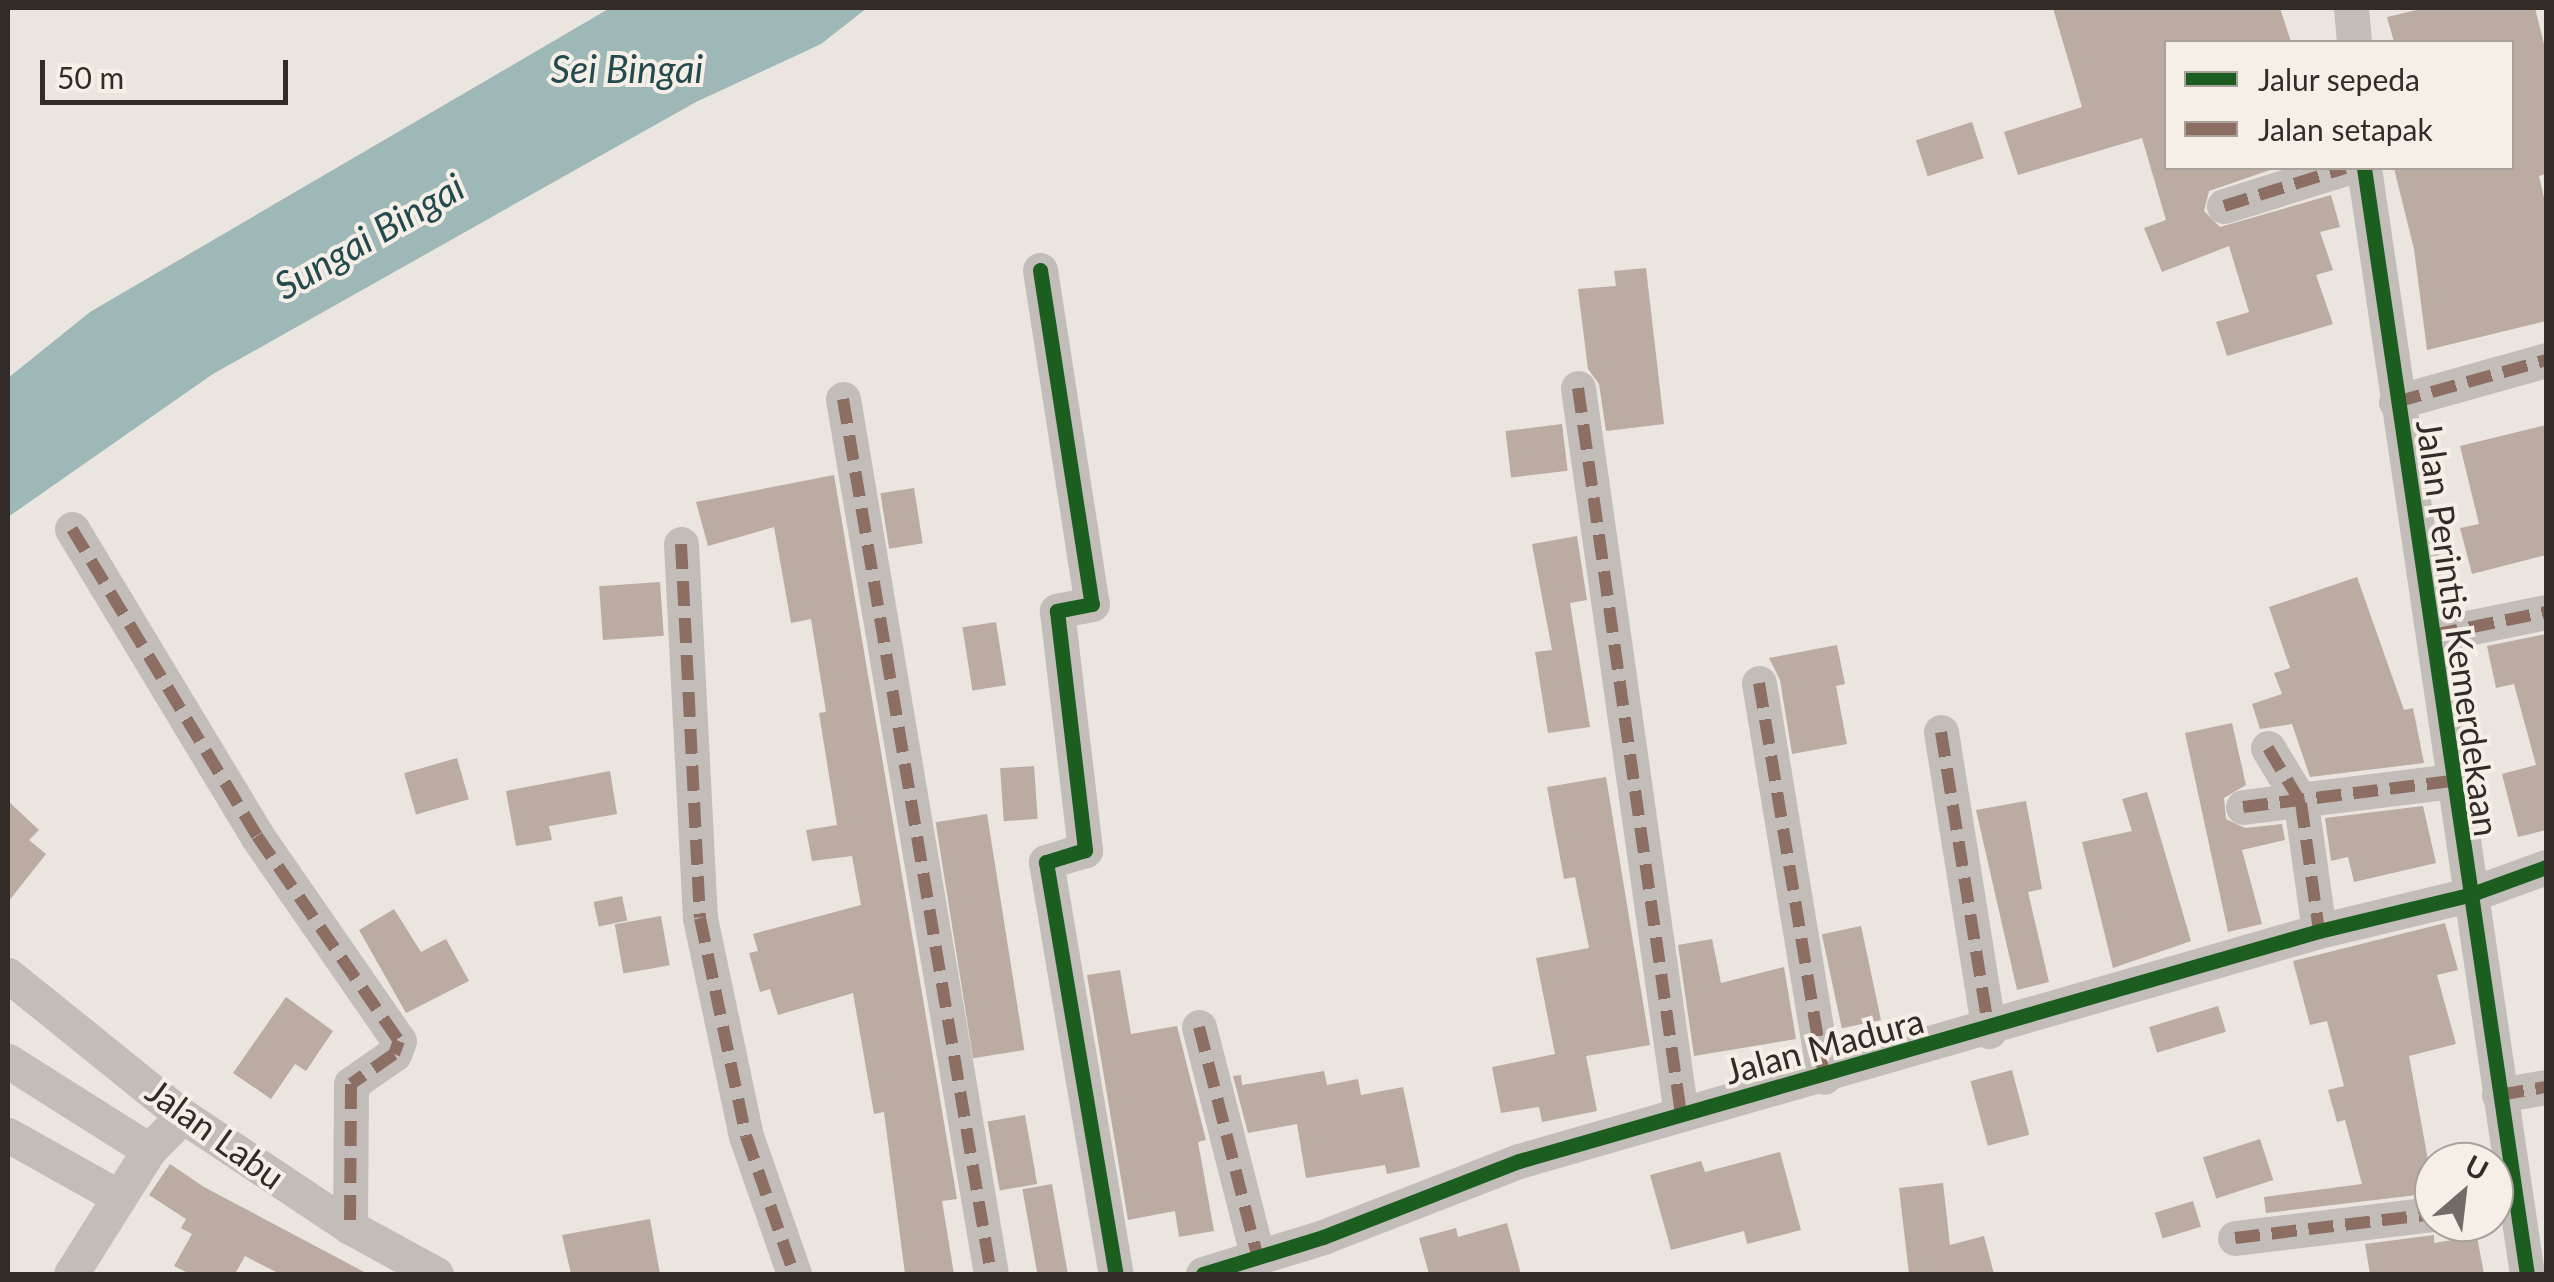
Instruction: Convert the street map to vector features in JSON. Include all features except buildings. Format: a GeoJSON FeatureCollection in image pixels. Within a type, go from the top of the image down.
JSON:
{"type":"FeatureCollection","features":[{"type":"Feature","properties":{"kind":"street"},"geometry":{"type":"LineString","coordinates":[[2351,8],[2354,40]]}},
{"type":"Feature","properties":{"kind":"street"},"geometry":{"type":"LineString","coordinates":[[2224,206],[2339,170]]}},
{"type":"Feature","properties":{"kind":"street","name":"Jalan Perintis Kemerdekaan"},"geometry":{"type":"LineString","coordinates":[[2364,170],[2499,1094],[2502,1142]]}},
{"type":"Feature","properties":{"kind":"street"},"geometry":{"type":"LineString","coordinates":[[1040,270],[1092,604],[1057,611],[1086,850],[1046,862],[1116,1274]]}},
{"type":"Feature","properties":{"kind":"street"},"geometry":{"type":"LineString","coordinates":[[2396,402],[2546,360]]}},
{"type":"Feature","properties":{"kind":"street"},"geometry":{"type":"LineString","coordinates":[[1578,388],[1680,1114]]}},
{"type":"Feature","properties":{"kind":"street"},"geometry":{"type":"LineString","coordinates":[[843,399],[991,1274]]}},
{"type":"Feature","properties":{"kind":"street"},"geometry":{"type":"LineString","coordinates":[[72,529],[257,836],[398,1041],[394,1054],[351,1084],[350,1227]]}},
{"type":"Feature","properties":{"kind":"street"},"geometry":{"type":"LineString","coordinates":[[681,544],[700,918],[742,1122],[794,1274]]}},
{"type":"Feature","properties":{"kind":"street"},"geometry":{"type":"LineString","coordinates":[[2433,636],[2546,612]]}},
{"type":"Feature","properties":{"kind":"street"},"geometry":{"type":"LineString","coordinates":[[1759,683],[1824,1077]]}},
{"type":"Feature","properties":{"kind":"street"},"geometry":{"type":"LineString","coordinates":[[1941,732],[1989,1031]]}},
{"type":"Feature","properties":{"kind":"street"},"geometry":{"type":"LineString","coordinates":[[2268,748],[2301,803],[2319,932]]}},
{"type":"Feature","properties":{"kind":"street"},"geometry":{"type":"LineString","coordinates":[[2243,807],[2301,803],[2451,781]]}},
{"type":"Feature","properties":{"kind":"street","name":"Jalan Madura"},"geometry":{"type":"LineString","coordinates":[[1204,1274],[1323,1238],[1519,1161],[1989,1031],[2319,932],[2469,895],[2546,867]]}},
{"type":"Feature","properties":{"kind":"street","name":"Jalan Labu"},"geometry":{"type":"LineString","coordinates":[[8,975],[183,1116],[350,1227],[436,1274]]}},
{"type":"Feature","properties":{"kind":"street"},"geometry":{"type":"LineString","coordinates":[[1199,1027],[1257,1255]]}},
{"type":"Feature","properties":{"kind":"street"},"geometry":{"type":"LineString","coordinates":[[8,1062],[149,1150]]}},
{"type":"Feature","properties":{"kind":"street"},"geometry":{"type":"LineString","coordinates":[[2499,1094],[2546,1086]]}},
{"type":"Feature","properties":{"kind":"street"},"geometry":{"type":"LineString","coordinates":[[71,1274],[149,1150],[183,1116]]}},
{"type":"Feature","properties":{"kind":"street"},"geometry":{"type":"LineString","coordinates":[[8,1135],[119,1197]]}},
{"type":"Feature","properties":{"kind":"street"},"geometry":{"type":"LineString","coordinates":[[2234,1238],[2414,1216]]}},
{"type":"Feature","properties":{"kind":"street","name":"Jalan Perintis Kemerdekaan"},"geometry":{"type":"LineString","coordinates":[[2514,1233],[2527,1274]]}},
{"type":"Feature","properties":{"kind":"water","name":"Sei Bingai"},"geometry":{"type":"Polygon","coordinates":[[[610,8],[867,8],[821,44],[696,102],[213,374],[8,517],[8,378],[90,312],[610,8]]]}},
{"type":"Feature","properties":{"kind":"marked path"},"geometry":{"type":"LineString","coordinates":[[2224,206],[2339,170]]}},
{"type":"Feature","properties":{"kind":"marked path"},"geometry":{"type":"LineString","coordinates":[[2396,402],[2546,360]]}},
{"type":"Feature","properties":{"kind":"marked path"},"geometry":{"type":"LineString","coordinates":[[1578,388],[1681,1114]]}},
{"type":"Feature","properties":{"kind":"marked path"},"geometry":{"type":"LineString","coordinates":[[843,399],[991,1274]]}},
{"type":"Feature","properties":{"kind":"marked path"},"geometry":{"type":"LineString","coordinates":[[72,529],[257,836],[399,1041],[394,1054],[351,1084],[350,1227]]}},
{"type":"Feature","properties":{"kind":"marked path"},"geometry":{"type":"LineString","coordinates":[[681,544],[700,918],[746,1136],[794,1274]]}},
{"type":"Feature","properties":{"kind":"marked path"},"geometry":{"type":"LineString","coordinates":[[2433,635],[2546,612]]}},
{"type":"Feature","properties":{"kind":"marked path"},"geometry":{"type":"LineString","coordinates":[[1759,683],[1824,1077]]}},
{"type":"Feature","properties":{"kind":"marked path"},"geometry":{"type":"LineString","coordinates":[[1941,732],[1989,1031]]}},
{"type":"Feature","properties":{"kind":"marked path"},"geometry":{"type":"LineString","coordinates":[[2268,748],[2301,803],[2319,931]]}},
{"type":"Feature","properties":{"kind":"marked path"},"geometry":{"type":"LineString","coordinates":[[2243,807],[2451,781]]}},
{"type":"Feature","properties":{"kind":"marked path"},"geometry":{"type":"LineString","coordinates":[[1199,1027],[1257,1255]]}},
{"type":"Feature","properties":{"kind":"marked path"},"geometry":{"type":"LineString","coordinates":[[2499,1095],[2546,1087]]}},
{"type":"Feature","properties":{"kind":"marked path"},"geometry":{"type":"LineString","coordinates":[[2235,1238],[2414,1216]]}},
{"type":"Feature","properties":{"kind":"cycle path"},"geometry":{"type":"LineString","coordinates":[[2364,170],[2527,1274]]}},
{"type":"Feature","properties":{"kind":"cycle path"},"geometry":{"type":"LineString","coordinates":[[1040,270],[1092,604],[1057,611],[1085,850],[1046,862],[1116,1274]]}},
{"type":"Feature","properties":{"kind":"cycle path"},"geometry":{"type":"LineString","coordinates":[[1203,1274],[1323,1237],[1519,1161],[2319,931],[2469,895],[2546,867]]}},
{"type":"Feature","properties":{"kind":"water label","name":"Sungai Bingai"},"geometry":{"type":"Point","coordinates":[369,236]}}]}
